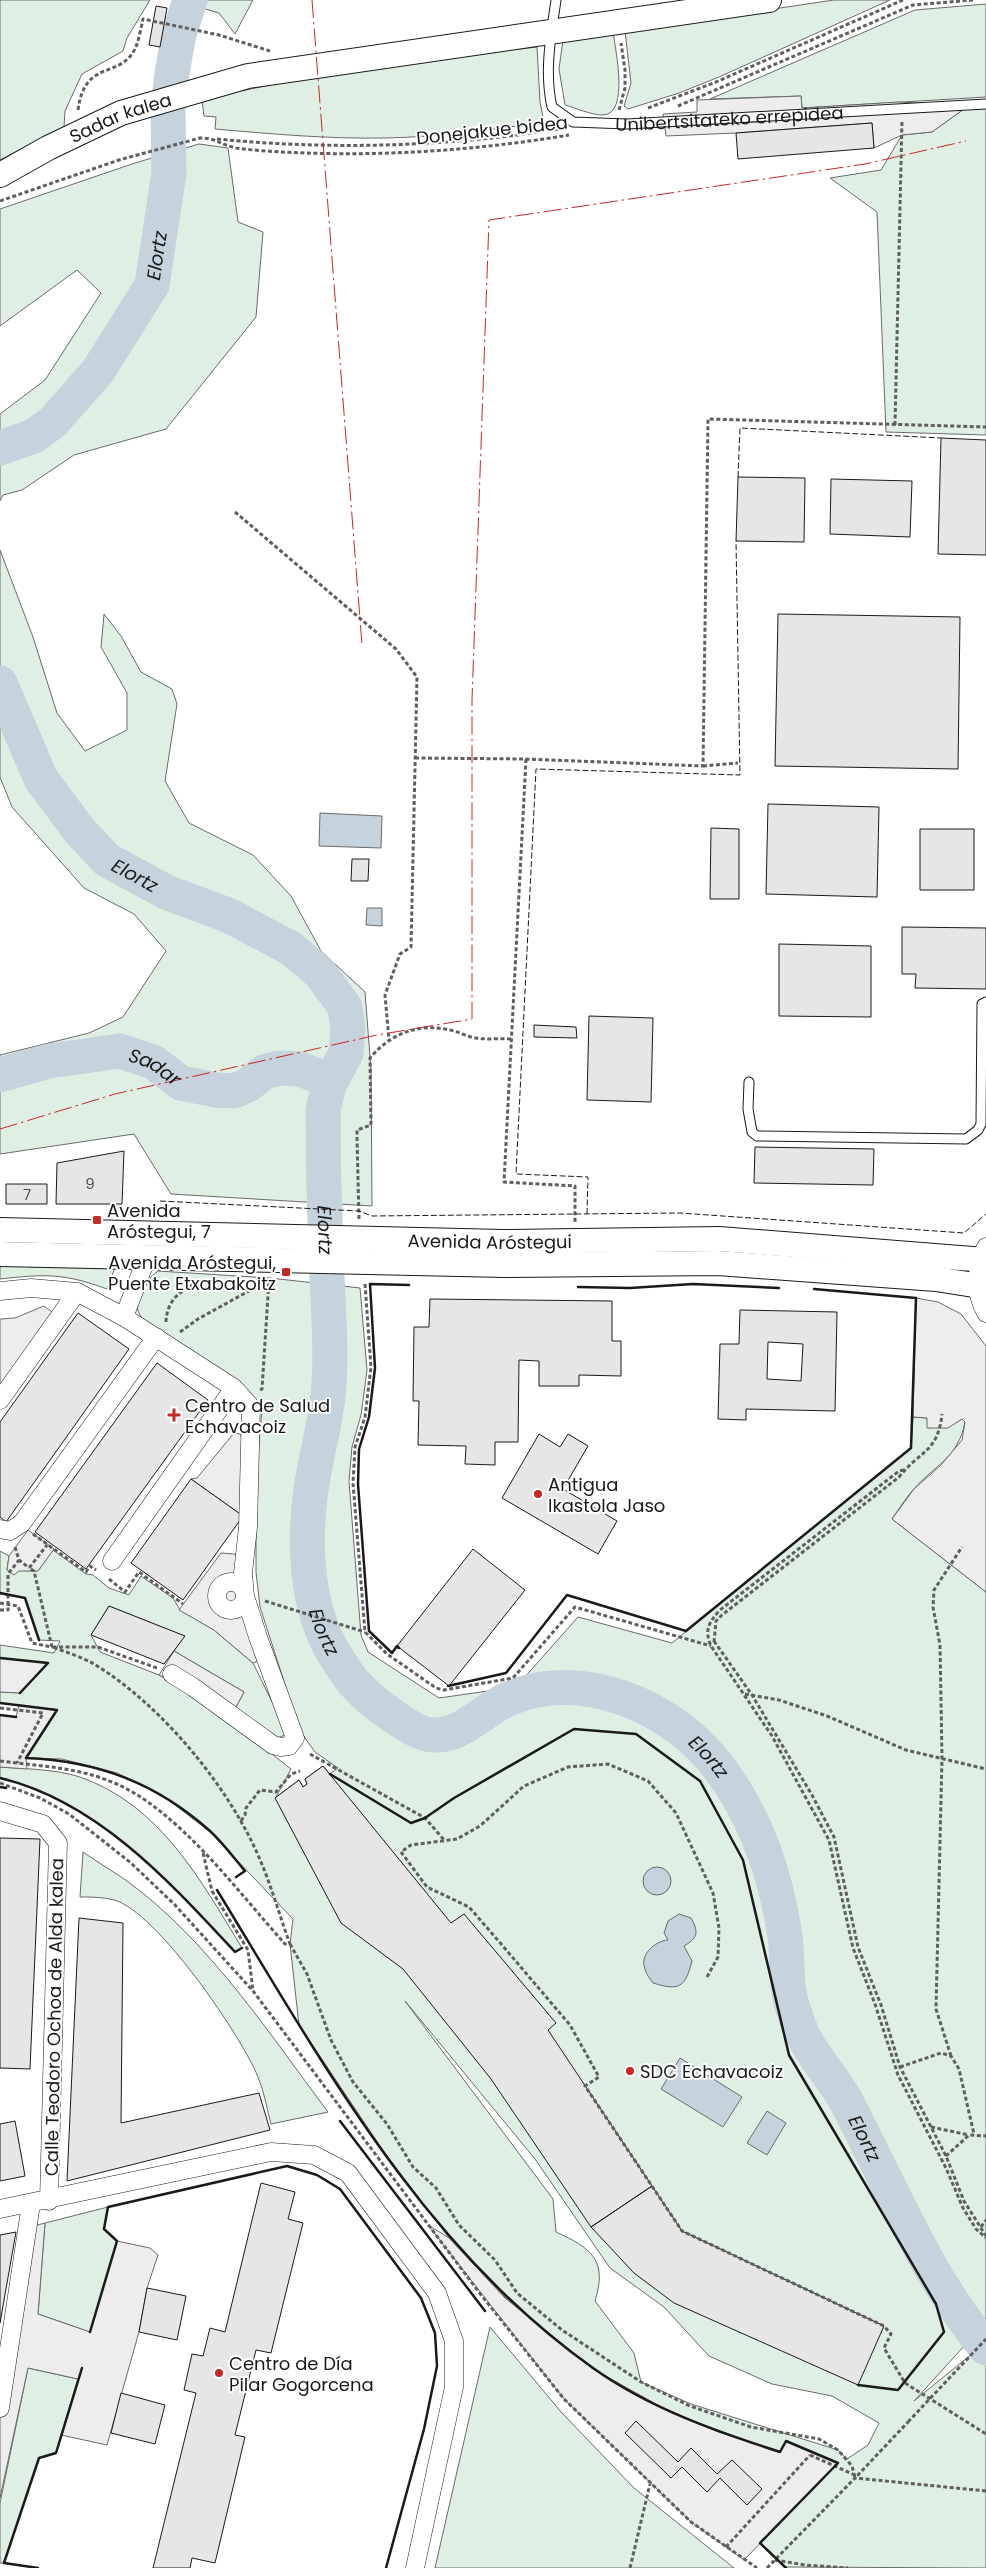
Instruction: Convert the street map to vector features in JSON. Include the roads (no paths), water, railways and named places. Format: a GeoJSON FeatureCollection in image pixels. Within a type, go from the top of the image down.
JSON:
{"type":"FeatureCollection","features":[{"type":"Feature","properties":{"kind":"main road"},"geometry":{"type":"LineString","coordinates":[[551,32],[769,0]]}},
{"type":"Feature","properties":{"kind":"main road","name":"Sadar kalea"},"geometry":{"type":"LineString","coordinates":[[0,175],[72,136],[121,113],[248,76],[292,68],[551,32]]}},
{"type":"Feature","properties":{"kind":"main road","name":"Avenida Aróstegui"},"geometry":{"type":"LineString","coordinates":[[0,1230],[266,1236],[356,1236],[503,1242],[719,1239],[984,1255]]}},
{"type":"Feature","properties":{"kind":"main road","name":"Avenida Aróstegui"},"geometry":{"type":"LineString","coordinates":[[0,1254],[265,1260],[360,1273],[505,1265],[718,1263],[936,1279],[982,1286]]}},
{"type":"Feature","properties":{"kind":"street","name":"Avenida Aróstegui"},"geometry":{"type":"LineString","coordinates":[[984,1255],[982,1286],[986,1313]]}},
{"type":"Feature","properties":{"kind":"street"},"geometry":{"type":"LineString","coordinates":[[124,1317],[148,1258]]}},
{"type":"Feature","properties":{"kind":"street"},"geometry":{"type":"LineString","coordinates":[[0,1290],[31,1288],[77,1292],[124,1317],[166,1335],[234,1388],[251,1407],[248,1526],[243,1573],[245,1596],[242,1605],[231,1611]]}},
{"type":"Feature","properties":{"kind":"street"},"geometry":{"type":"LineString","coordinates":[[5,1390],[30,1352],[77,1292]]}},
{"type":"Feature","properties":{"kind":"street"},"geometry":{"type":"LineString","coordinates":[[5,1530],[16,1529],[22,1523],[166,1335]]}},
{"type":"Feature","properties":{"kind":"street"},"geometry":{"type":"LineString","coordinates":[[112,1561],[234,1388]]}},
{"type":"Feature","properties":{"kind":"street"},"geometry":{"type":"LineString","coordinates":[[245,1555],[220,1587],[217,1600],[222,1608],[231,1611],[258,1638]]}},
{"type":"Feature","properties":{"kind":"street"},"geometry":{"type":"LineString","coordinates":[[172,1674],[273,1745],[281,1747],[290,1746],[295,1738],[258,1638],[242,1587],[234,1582],[220,1587]]}},
{"type":"Feature","properties":{"kind":"street","name":"Calle Teodoro Ochoa de Alda kalea"},"geometry":{"type":"LineString","coordinates":[[0,1812],[43,1824],[58,1843],[49,2201]]}},
{"type":"Feature","properties":{"kind":"street","name":"Calle Teodoro Ochoa de Alda kalea"},"geometry":{"type":"LineString","coordinates":[[0,2210],[270,2152],[314,2156],[348,2173],[437,2293],[454,2341],[454,2387],[415,2568]]}},
{"type":"Feature","properties":{"kind":"street"},"geometry":{"type":"LineString","coordinates":[[0,2408],[31,2204]]}},
{"type":"Feature","properties":{"kind":"lane"},"geometry":{"type":"LineString","coordinates":[[551,32],[556,0]]}},
{"type":"Feature","properties":{"kind":"lane","name":"Unibertsitateko errepidea"},"geometry":{"type":"LineString","coordinates":[[551,32],[548,73],[552,107],[573,122],[627,124],[986,104]]}},
{"type":"Feature","properties":{"kind":"lane"},"geometry":{"type":"LineString","coordinates":[[749,1082],[748,1109],[752,1132],[757,1136],[966,1139],[978,1130],[981,1124],[982,1004],[986,1002]]}},
{"type":"Feature","properties":{"kind":"waterway","name":"Elortz"},"geometry":{"type":"LineString","coordinates":[[0,448],[34,436],[53,422],[98,371],[152,285],[169,173],[168,110],[172,73],[179,34],[190,0]]}},
{"type":"Feature","properties":{"kind":"waterway","name":"Elortz"},"geometry":{"type":"LineString","coordinates":[[0,683],[41,779],[79,830],[107,860],[166,892],[230,916],[292,949],[320,973],[345,1007],[348,1029],[346,1053],[329,1085],[323,1110],[330,1367],[326,1412],[310,1498],[307,1537],[309,1577],[313,1597],[324,1635],[333,1652],[344,1670],[363,1692],[393,1716],[424,1733],[443,1735],[462,1728],[506,1700],[535,1691],[564,1688],[594,1690],[623,1698],[651,1710],[677,1726],[700,1746],[719,1768],[744,1806],[770,1870],[785,1936],[789,1994],[802,2033],[847,2103],[910,2229],[945,2291],[986,2348]]}},
{"type":"Feature","properties":{"kind":"waterway","name":"Sadar"},"geometry":{"type":"LineString","coordinates":[[0,1075],[49,1061],[120,1051],[153,1062],[181,1083],[216,1090],[234,1091],[248,1085],[264,1072],[279,1068],[300,1069],[318,1076],[329,1085]]}},
{"type":"Feature","properties":{"kind":"place","name":"Avenida Aróstegui, 7"},"geometry":{"type":"Point","coordinates":[97,1220]}},
{"type":"Feature","properties":{"kind":"place","name":"Avenida Aróstegui, Puente Etxabakoitz"},"geometry":{"type":"Point","coordinates":[286,1272]}},
{"type":"Feature","properties":{"kind":"place","name":"Centro de Salud Echavacoiz"},"geometry":{"type":"Point","coordinates":[174,1415]}},
{"type":"Feature","properties":{"kind":"place","name":"Antigua Ikastola Jaso"},"geometry":{"type":"Point","coordinates":[538,1494]}},
{"type":"Feature","properties":{"kind":"place","name":"SDC Echavacoiz"},"geometry":{"type":"Point","coordinates":[630,2071]}},
{"type":"Feature","properties":{"kind":"place","name":"Centro de Día Pilar Gogorcena"},"geometry":{"type":"Point","coordinates":[219,2373]}}]}
